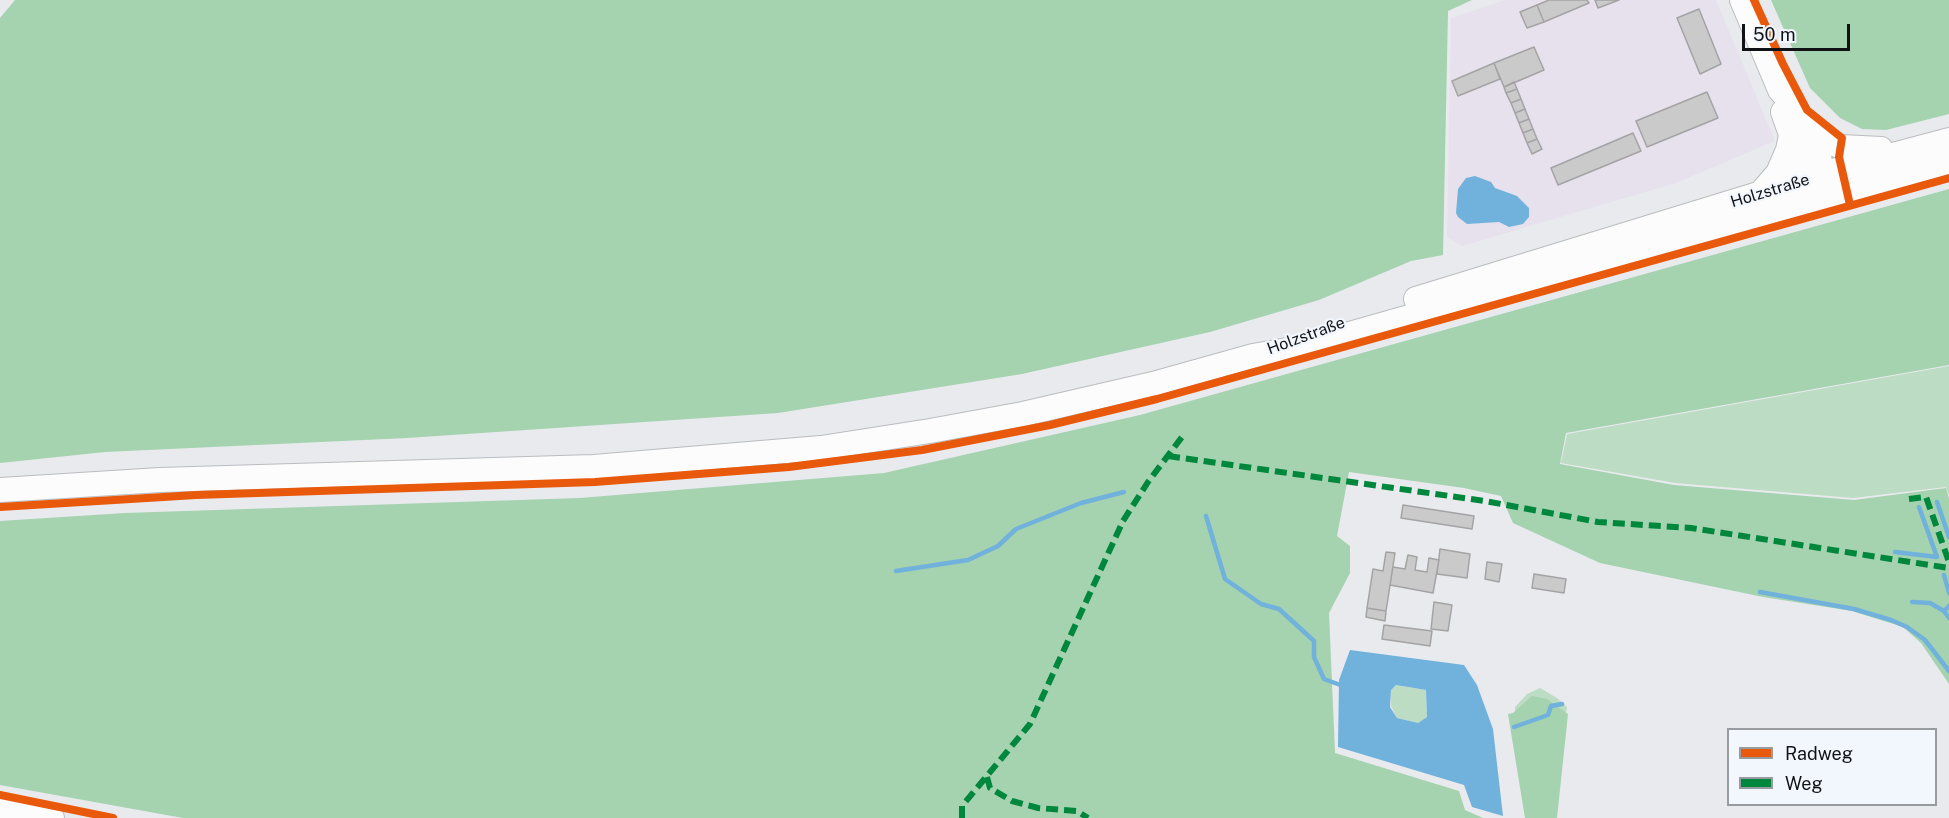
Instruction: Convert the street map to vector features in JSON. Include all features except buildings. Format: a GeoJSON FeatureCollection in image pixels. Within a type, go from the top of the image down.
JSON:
{"type":"FeatureCollection","features":[{"type":"Feature","properties":{"kind":"main road"},"geometry":{"type":"LineString","coordinates":[[1742,0],[1818,184]]}},
{"type":"Feature","properties":{"kind":"main road"},"geometry":{"type":"LineString","coordinates":[[1796,128],[1841,147],[1866,150],[1916,148]]}},
{"type":"Feature","properties":{"kind":"main road"},"geometry":{"type":"LineString","coordinates":[[1758,196],[1779,173],[1796,128]]}},
{"type":"Feature","properties":{"kind":"main road","name":"Holzstraße"},"geometry":{"type":"LineString","coordinates":[[1253,357],[1315,344],[1697,234],[1818,184],[1916,148],[1949,140]]}},
{"type":"Feature","properties":{"kind":"main road","name":"Holzstraße"},"geometry":{"type":"LineString","coordinates":[[1253,357],[1307,333],[1758,196],[1949,163]]}},
{"type":"Feature","properties":{"kind":"main road"},"geometry":{"type":"LineString","coordinates":[[2,490],[160,480],[594,467],[821,448],[1023,414],[1154,384],[1253,357]]}},
{"type":"Feature","properties":{"kind":"main road"},"geometry":{"type":"LineString","coordinates":[[0,808],[52,818]]}},
{"type":"Feature","properties":{"kind":"shaded area"},"geometry":{"type":"Polygon","coordinates":[[[1505,0],[1716,0],[1775,141],[1676,183],[1462,246],[1447,237],[1451,18],[1505,0]]]}},
{"type":"Feature","properties":{"kind":"green space"},"geometry":{"type":"Polygon","coordinates":[[[15,0],[1472,0],[1448,11],[1443,255],[1411,261],[1319,300],[1210,332],[1022,374],[778,413],[407,438],[105,452],[0,463],[0,18],[15,0]]]}},
{"type":"Feature","properties":{"kind":"green space"},"geometry":{"type":"Polygon","coordinates":[[[1771,0],[1949,0],[1949,114],[1886,130],[1862,129],[1840,118],[1810,88],[1771,0]]]}},
{"type":"Feature","properties":{"kind":"green space"},"geometry":{"type":"Polygon","coordinates":[[[1949,189],[1949,365],[1566,433],[1560,464],[1674,485],[1854,500],[1946,488],[1949,499],[1949,684],[1921,643],[1903,627],[1852,611],[1763,597],[1600,563],[1513,523],[1501,496],[1464,488],[1349,472],[1337,536],[1350,546],[1350,573],[1329,613],[1335,753],[1459,791],[1465,810],[1483,818],[183,818],[0,785],[0,521],[125,513],[580,498],[884,473],[1140,415],[1949,189]]]}},
{"type":"Feature","properties":{"kind":"green space"},"geometry":{"type":"Polygon","coordinates":[[[1949,366],[1949,496],[1946,487],[1853,498],[1675,483],[1561,463],[1567,434],[1949,366]]]}},
{"type":"Feature","properties":{"kind":"green space"},"geometry":{"type":"Polygon","coordinates":[[[1396,685],[1426,690],[1427,717],[1418,723],[1397,718],[1391,706],[1391,690],[1396,685]]]}},
{"type":"Feature","properties":{"kind":"green space"},"geometry":{"type":"Polygon","coordinates":[[[1540,688],[1567,707],[1565,718],[1515,714],[1515,707],[1527,694],[1540,688]]]}},
{"type":"Feature","properties":{"kind":"green space"},"geometry":{"type":"Polygon","coordinates":[[[1532,696],[1547,699],[1568,714],[1557,818],[1525,818],[1508,714],[1513,713],[1532,696]]]}},
{"type":"Feature","properties":{"kind":"water"},"geometry":{"type":"Polygon","coordinates":[[[1475,176],[1491,182],[1495,188],[1517,196],[1529,208],[1529,217],[1523,224],[1509,227],[1499,222],[1467,224],[1458,217],[1456,213],[1458,189],[1466,178],[1475,176]]]}},
{"type":"Feature","properties":{"kind":"water"},"geometry":{"type":"Polygon","coordinates":[[[1350,650],[1464,665],[1477,685],[1493,729],[1503,816],[1472,807],[1464,785],[1338,747],[1339,680],[1350,650]],[[1396,685],[1391,690],[1390,707],[1397,718],[1418,723],[1427,717],[1426,690],[1396,685]]]}},
{"type":"Feature","properties":{"kind":"waterway"},"geometry":{"type":"LineString","coordinates":[[896,571],[968,560],[998,546],[1016,529],[1081,503],[1124,492]]}},
{"type":"Feature","properties":{"kind":"waterway"},"geometry":{"type":"LineString","coordinates":[[1937,502],[1949,537]]}},
{"type":"Feature","properties":{"kind":"waterway"},"geometry":{"type":"LineString","coordinates":[[1895,552],[1937,557],[1919,507]]}},
{"type":"Feature","properties":{"kind":"waterway"},"geometry":{"type":"LineString","coordinates":[[1206,516],[1225,579],[1261,604],[1279,609],[1314,641],[1314,657],[1324,679],[1343,686]]}},
{"type":"Feature","properties":{"kind":"waterway"},"geometry":{"type":"LineString","coordinates":[[1944,575],[1949,593]]}},
{"type":"Feature","properties":{"kind":"waterway"},"geometry":{"type":"LineString","coordinates":[[1760,592],[1854,609],[1891,620],[1907,627],[1925,640],[1949,671]]}},
{"type":"Feature","properties":{"kind":"waterway"},"geometry":{"type":"LineString","coordinates":[[1912,602],[1930,603],[1944,611]]}},
{"type":"Feature","properties":{"kind":"waterway"},"geometry":{"type":"LineString","coordinates":[[1949,606],[1944,611],[1949,618]]}},
{"type":"Feature","properties":{"kind":"waterway"},"geometry":{"type":"LineString","coordinates":[[1514,727],[1548,715],[1551,706],[1562,704]]}},
{"type":"Feature","properties":{"kind":"marked path"},"geometry":{"type":"LineString","coordinates":[[962,818],[962,806],[1030,724],[1123,521],[1148,482],[1182,437]]}},
{"type":"Feature","properties":{"kind":"marked path"},"geometry":{"type":"LineString","coordinates":[[1168,456],[1485,501],[1598,522],[1691,528],[1949,568]]}},
{"type":"Feature","properties":{"kind":"marked path"},"geometry":{"type":"LineString","coordinates":[[1909,499],[1926,497],[1949,562]]}},
{"type":"Feature","properties":{"kind":"marked path"},"geometry":{"type":"LineString","coordinates":[[987,777],[990,788],[1012,801],[1038,808],[1077,811],[1088,818]]}},
{"type":"Feature","properties":{"kind":"cycle path"},"geometry":{"type":"LineString","coordinates":[[1754,0],[1807,110],[1842,138],[1839,157],[1850,205]]}},
{"type":"Feature","properties":{"kind":"cycle path"},"geometry":{"type":"LineString","coordinates":[[0,507],[196,495],[595,482],[789,467],[922,450],[1050,425],[1157,399],[1949,178]]}},
{"type":"Feature","properties":{"kind":"cycle path"},"geometry":{"type":"LineString","coordinates":[[0,795],[113,818]]}}]}
